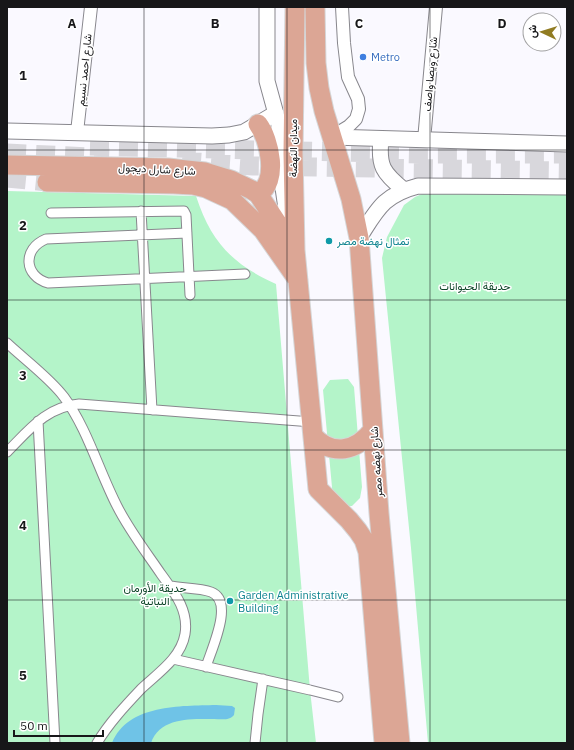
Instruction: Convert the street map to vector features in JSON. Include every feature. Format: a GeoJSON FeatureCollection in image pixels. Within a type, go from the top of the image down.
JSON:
{"type":"FeatureCollection","features":[{"type":"Feature","properties":{"kind":"main road","name":"ميدان النهضة"},"geometry":{"type":"LineString","coordinates":[[295,7],[293,153],[296,250]]}},
{"type":"Feature","properties":{"kind":"main road"},"geometry":{"type":"LineString","coordinates":[[315,7],[315,45],[319,88],[331,137]]}},
{"type":"Feature","properties":{"kind":"main road"},"geometry":{"type":"LineString","coordinates":[[258,124],[268,143],[270,171],[268,184],[264,191],[258,194]]}},
{"type":"Feature","properties":{"kind":"main road","name":"شارع نهضه مصر"},"geometry":{"type":"LineString","coordinates":[[331,137],[346,182],[354,211],[359,238],[373,430],[400,743]]}},
{"type":"Feature","properties":{"kind":"main road","name":"شارع شارل ديجول"},"geometry":{"type":"LineString","coordinates":[[7,165],[168,168],[205,172],[232,180],[244,185],[258,194],[296,250]]}},
{"type":"Feature","properties":{"kind":"main road"},"geometry":{"type":"LineString","coordinates":[[47,182],[174,184],[193,185],[206,188],[232,200],[263,230],[298,281]]}},
{"type":"Feature","properties":{"kind":"main road"},"geometry":{"type":"LineString","coordinates":[[296,250],[318,489],[353,526],[364,540],[368,552],[384,743]]}},
{"type":"Feature","properties":{"kind":"main road"},"geometry":{"type":"LineString","coordinates":[[312,429],[319,442],[327,447],[336,449],[346,449],[362,442],[373,430]]}},
{"type":"Feature","properties":{"kind":"street","name":"شارع احمد نسيم"},"geometry":{"type":"LineString","coordinates":[[77,132],[91,7]]}},
{"type":"Feature","properties":{"kind":"street"},"geometry":{"type":"LineString","coordinates":[[267,7],[267,81],[280,134],[282,188],[285,208],[296,250]]}},
{"type":"Feature","properties":{"kind":"street"},"geometry":{"type":"LineString","coordinates":[[331,137],[349,126],[356,119],[359,109],[358,99],[348,77],[342,7]]}},
{"type":"Feature","properties":{"kind":"street","name":"شارع ويصا واصف"},"geometry":{"type":"LineString","coordinates":[[424,140],[436,7]]}},
{"type":"Feature","properties":{"kind":"street"},"geometry":{"type":"LineString","coordinates":[[7,131],[212,136],[229,135],[244,132],[276,113]]}},
{"type":"Feature","properties":{"kind":"street"},"geometry":{"type":"LineString","coordinates":[[331,137],[567,144]]}},
{"type":"Feature","properties":{"kind":"street"},"geometry":{"type":"LineString","coordinates":[[380,139],[381,165],[385,173],[404,190]]}},
{"type":"Feature","properties":{"kind":"street"},"geometry":{"type":"LineString","coordinates":[[359,238],[381,205],[392,196],[404,190],[418,186],[567,187]]}},
{"type":"Feature","properties":{"kind":"street"},"geometry":{"type":"LineString","coordinates":[[141,211],[152,410]]}},
{"type":"Feature","properties":{"kind":"street"},"geometry":{"type":"LineString","coordinates":[[51,213],[184,211],[186,215],[190,295]]}},
{"type":"Feature","properties":{"kind":"street"},"geometry":{"type":"LineString","coordinates":[[187,233],[46,239],[34,246],[31,252],[29,266],[36,278],[48,284],[245,274]]}},
{"type":"Feature","properties":{"kind":"street"},"geometry":{"type":"LineString","coordinates":[[7,344],[55,387],[70,405],[120,512],[182,606],[185,620],[185,633],[182,647],[173,659],[127,704],[97,743]]}},
{"type":"Feature","properties":{"kind":"street"},"geometry":{"type":"LineString","coordinates":[[7,452],[38,422],[53,411],[70,405],[87,404],[152,410],[312,429]]}},
{"type":"Feature","properties":{"kind":"street"},"geometry":{"type":"LineString","coordinates":[[38,422],[55,743]]}},
{"type":"Feature","properties":{"kind":"street"},"geometry":{"type":"LineString","coordinates":[[170,586],[211,592],[218,597],[220,601],[222,607],[221,619],[206,667]]}},
{"type":"Feature","properties":{"kind":"street"},"geometry":{"type":"LineString","coordinates":[[173,659],[338,697]]}},
{"type":"Feature","properties":{"kind":"street"},"geometry":{"type":"LineString","coordinates":[[255,743],[263,679]]}},
{"type":"Feature","properties":{"kind":"green space","name":"حديقة الأورمان النباتية"},"geometry":{"type":"Polygon","coordinates":[[[7,191],[196,196],[209,226],[216,239],[225,250],[247,268],[276,284],[310,690],[316,743],[7,743],[7,191]]]}},
{"type":"Feature","properties":{"kind":"green space","name":"حديقة الحيوانات"},"geometry":{"type":"Polygon","coordinates":[[[431,192],[567,195],[567,743],[428,743],[411,548],[382,258],[387,237],[404,205],[415,197],[431,192]]]}},
{"type":"Feature","properties":{"kind":"green space"},"geometry":{"type":"Polygon","coordinates":[[[348,379],[354,387],[362,487],[360,498],[352,506],[341,506],[333,498],[323,390],[330,380],[348,379]]]}},
{"type":"Feature","properties":{"kind":"water"},"geometry":{"type":"Polygon","coordinates":[[[216,705],[232,706],[235,708],[234,715],[227,719],[196,719],[177,721],[161,728],[151,743],[112,743],[120,730],[130,721],[143,714],[172,707],[216,705]]]}},
{"type":"Feature","properties":{"kind":"tunnel"},"geometry":{"type":"LineString","coordinates":[[90,146],[421,154],[567,154]]}},
{"type":"Feature","properties":{"kind":"tunnel"},"geometry":{"type":"LineString","coordinates":[[7,153],[109,158]]}},
{"type":"Feature","properties":{"kind":"tunnel"},"geometry":{"type":"LineString","coordinates":[[182,161],[253,166],[567,171]]}},
{"type":"Feature","properties":{"kind":"tunnel"},"geometry":{"type":"LineString","coordinates":[[7,178],[47,182]]}},
{"type":"Feature","properties":{"kind":"place","name":"Metro"},"geometry":{"type":"Point","coordinates":[363,57]}},
{"type":"Feature","properties":{"kind":"place","name":"تمثال نهضة مصر"},"geometry":{"type":"Point","coordinates":[329,241]}},
{"type":"Feature","properties":{"kind":"place","name":"Garden Administrative Building"},"geometry":{"type":"Point","coordinates":[230,601]}}]}
